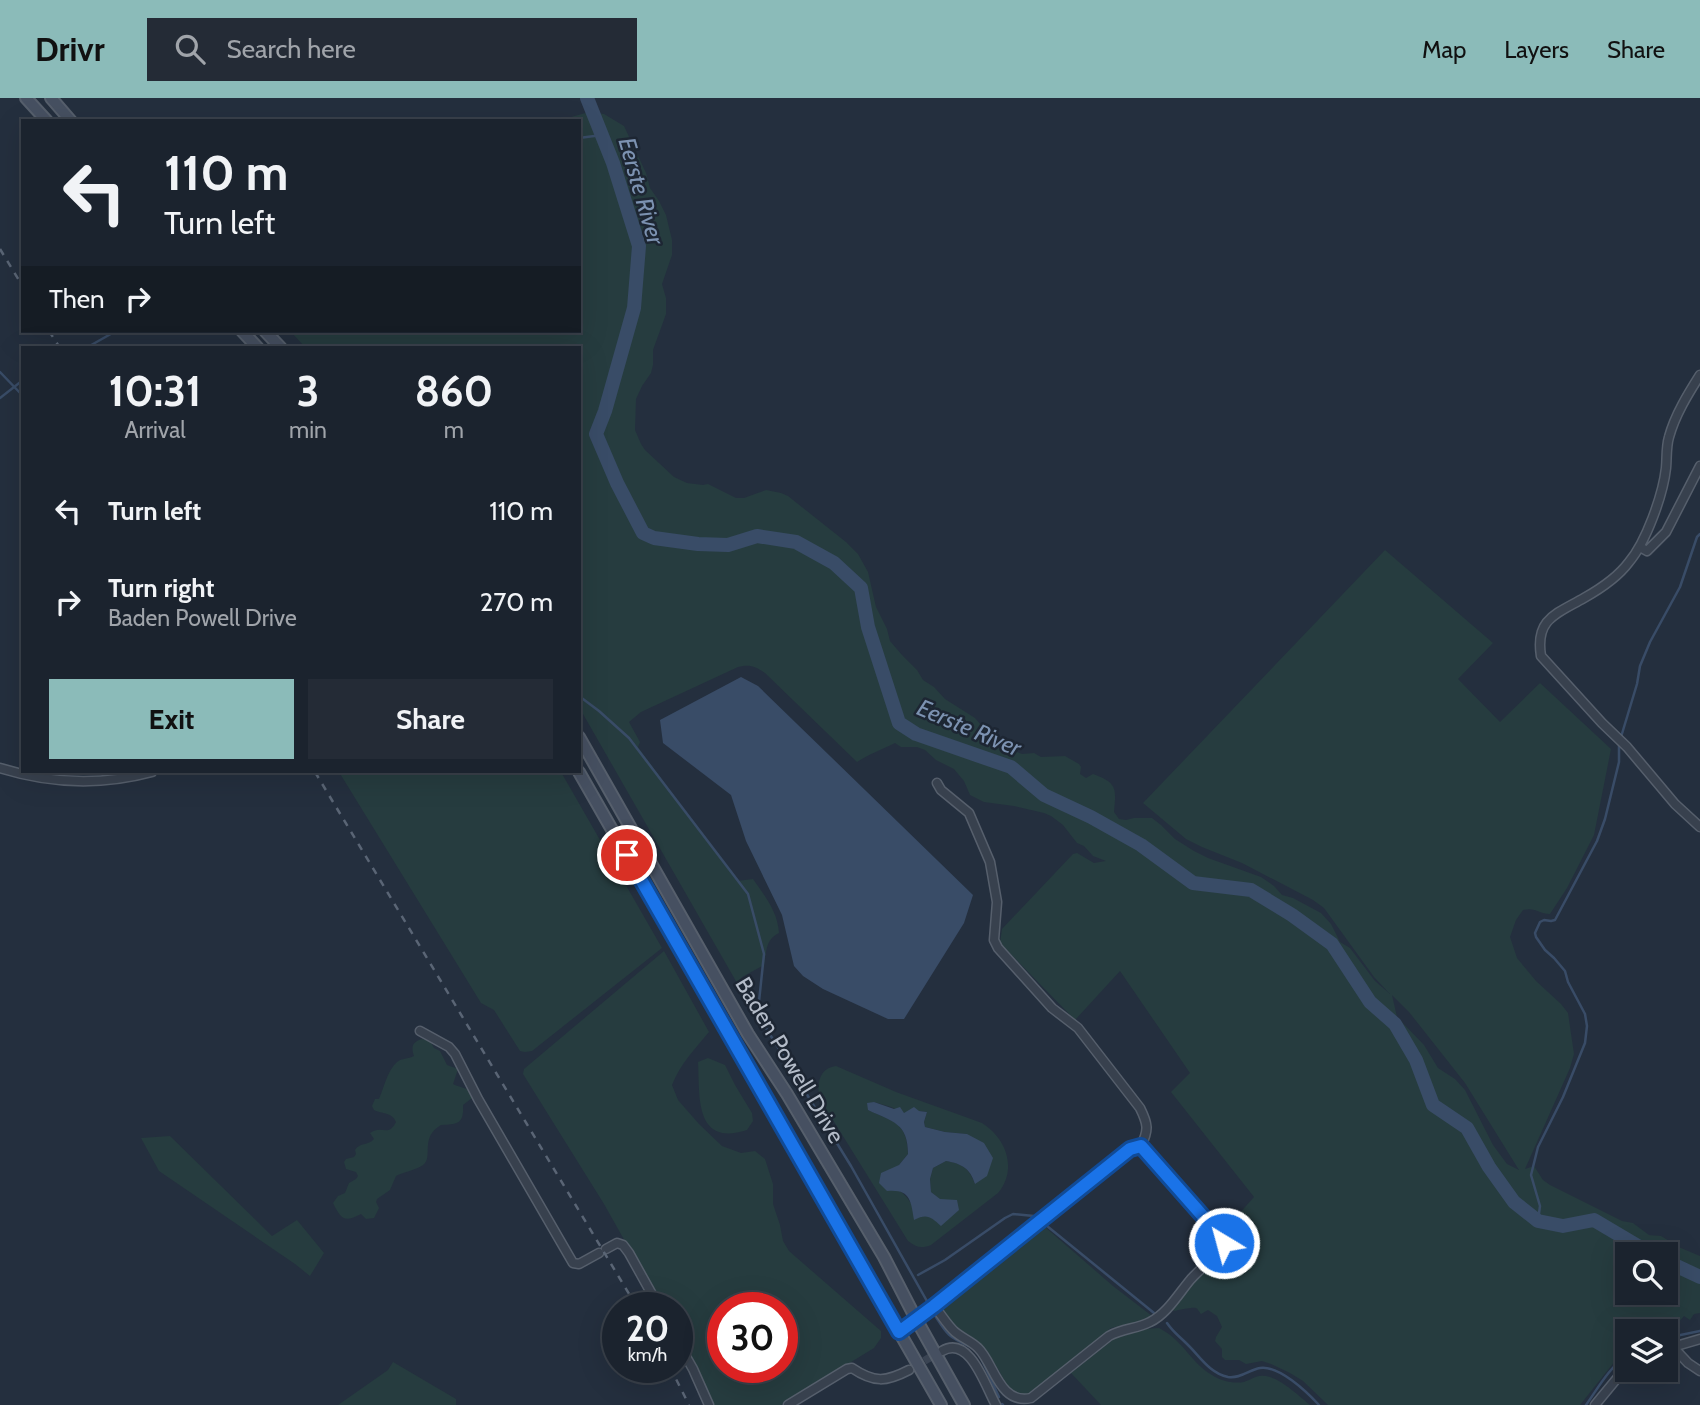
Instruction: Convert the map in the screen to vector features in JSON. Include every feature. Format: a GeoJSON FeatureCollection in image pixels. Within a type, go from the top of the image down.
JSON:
{"type":"FeatureCollection","features":[{"type":"Feature","properties":{"kind":"main road"},"geometry":{"type":"LineString","coordinates":[[26,98],[45,119]]}},
{"type":"Feature","properties":{"kind":"main road"},"geometry":{"type":"LineString","coordinates":[[51,98],[69,119]]}},
{"type":"Feature","properties":{"kind":"main road"},"geometry":{"type":"LineString","coordinates":[[244,333],[256,346]]}},
{"type":"Feature","properties":{"kind":"main road"},"geometry":{"type":"LineString","coordinates":[[267,333],[279,346]]}},
{"type":"Feature","properties":{"kind":"main road","name":"Baden Powell Drive"},"geometry":{"type":"LineString","coordinates":[[581,741],[741,1022],[884,1257],[964,1405]]}},
{"type":"Feature","properties":{"kind":"main road","name":"Baden Powell Drive"},"geometry":{"type":"LineString","coordinates":[[580,773],[941,1405]]}},
{"type":"Feature","properties":{"kind":"street"},"geometry":{"type":"LineString","coordinates":[[1700,375],[1673,424],[1668,439],[1663,487],[1640,547],[1620,572],[1594,592],[1546,621],[1539,644],[1541,656],[1602,723],[1628,747],[1675,804],[1700,827]]}},
{"type":"Feature","properties":{"kind":"street"},"geometry":{"type":"LineString","coordinates":[[1640,547],[1647,551],[1666,532],[1700,466]]}},
{"type":"Feature","properties":{"kind":"street"},"geometry":{"type":"LineString","coordinates":[[0,768],[38,779],[84,783],[147,773]]}},
{"type":"Feature","properties":{"kind":"street"},"geometry":{"type":"LineString","coordinates":[[899,1332],[1130,1149],[1141,1146],[1146,1136],[1147,1122],[1140,1108],[1078,1028],[1052,1008],[1009,961],[994,940],[997,902],[990,862],[969,813],[941,790],[937,782]]}},
{"type":"Feature","properties":{"kind":"street"},"geometry":{"type":"LineString","coordinates":[[420,1031],[449,1047],[455,1054],[573,1263],[579,1264],[617,1243],[623,1245],[651,1292]]}},
{"type":"Feature","properties":{"kind":"street"},"geometry":{"type":"LineString","coordinates":[[934,1306],[954,1332],[984,1355],[1003,1391],[1017,1402],[1031,1398],[1119,1330],[1143,1326],[1154,1320],[1223,1246],[1223,1239],[1141,1146]]}},
{"type":"Feature","properties":{"kind":"street"},"geometry":{"type":"LineString","coordinates":[[1678,1346],[1700,1339]]}},
{"type":"Feature","properties":{"kind":"street"},"geometry":{"type":"LineString","coordinates":[[942,1351],[948,1347],[957,1348],[970,1357],[995,1402],[1011,1399]]}},
{"type":"Feature","properties":{"kind":"street"},"geometry":{"type":"LineString","coordinates":[[1678,1355],[1700,1371]]}},
{"type":"Feature","properties":{"kind":"street"},"geometry":{"type":"LineString","coordinates":[[788,1405],[847,1369],[852,1368],[863,1376],[874,1379],[890,1379],[909,1370]]}},
{"type":"Feature","properties":{"kind":"street"},"geometry":{"type":"LineString","coordinates":[[693,1369],[709,1405]]}},
{"type":"Feature","properties":{"kind":"street"},"geometry":{"type":"LineString","coordinates":[[1595,1405],[1615,1381]]}},
{"type":"Feature","properties":{"kind":"green space"},"geometry":{"type":"Polygon","coordinates":[[[589,112],[604,114],[624,126],[646,173],[650,188],[666,215],[672,240],[672,255],[662,284],[666,298],[666,314],[653,350],[651,373],[636,399],[635,430],[645,450],[674,477],[687,483],[708,484],[736,498],[766,490],[788,496],[858,554],[868,572],[876,607],[890,641],[923,680],[945,699],[975,718],[987,732],[1017,752],[1034,753],[1041,757],[1065,756],[1079,764],[1080,774],[1086,778],[1093,774],[1107,781],[1114,788],[1114,812],[1119,819],[1152,818],[1175,839],[1194,851],[1261,877],[1282,895],[1321,913],[1331,924],[1340,942],[1350,948],[1375,981],[1390,994],[1374,977],[1324,908],[1242,863],[1186,839],[1143,803],[1385,550],[1493,643],[1458,679],[1500,722],[1540,683],[1611,749],[1594,835],[1567,888],[1550,914],[1531,909],[1523,910],[1510,937],[1517,958],[1568,1013],[1574,1054],[1525,1169],[1534,1166],[1543,1180],[1550,1185],[1622,1221],[1633,1223],[1649,1235],[1661,1236],[1671,1242],[1615,1242],[1615,1305],[1678,1305],[1678,1246],[1700,1256],[1700,1313],[1694,1314],[1690,1320],[1684,1316],[1678,1323],[1678,1319],[1615,1319],[1615,1361],[1580,1405],[1328,1405],[1303,1381],[1271,1364],[1262,1361],[1246,1364],[1239,1360],[1225,1360],[1222,1357],[1222,1349],[1215,1341],[1222,1327],[1217,1316],[1208,1310],[1201,1314],[1196,1308],[1172,1310],[1207,1265],[1232,1247],[1222,1233],[1254,1197],[1171,1092],[1190,1073],[1120,971],[1075,1020],[1000,943],[1002,929],[1073,854],[1077,853],[1094,863],[1106,861],[1093,856],[1077,843],[1063,825],[1051,816],[1014,806],[984,802],[970,795],[964,781],[954,769],[936,760],[925,750],[901,747],[895,743],[857,762],[765,673],[749,666],[738,667],[641,712],[629,722],[640,742],[638,747],[737,881],[753,879],[773,911],[779,933],[769,943],[764,965],[742,977],[737,983],[581,710],[581,346],[304,346],[292,333],[581,333],[581,119],[564,119],[589,112]],[[1392,995],[1397,1017],[1424,1045],[1438,1068],[1455,1079],[1465,1090],[1493,1145],[1507,1164],[1519,1170],[1465,1083],[1409,1012],[1392,995]]]}},
{"type":"Feature","properties":{"kind":"green space"},"geometry":{"type":"Polygon","coordinates":[[[340,773],[562,773],[662,948],[532,1051],[520,1051],[494,1010],[481,1003],[340,773]]]}},
{"type":"Feature","properties":{"kind":"green space"},"geometry":{"type":"Polygon","coordinates":[[[664,951],[709,1032],[675,1077],[672,1085],[678,1100],[722,1146],[741,1153],[755,1151],[765,1159],[773,1184],[773,1204],[783,1241],[789,1251],[881,1331],[881,1338],[874,1348],[781,1405],[712,1405],[693,1363],[693,1292],[654,1292],[604,1204],[523,1074],[524,1069],[664,951]]]}},
{"type":"Feature","properties":{"kind":"green space"},"geometry":{"type":"Polygon","coordinates":[[[422,1039],[430,1041],[434,1048],[440,1051],[447,1065],[458,1069],[453,1084],[468,1090],[472,1098],[463,1105],[459,1122],[441,1125],[434,1130],[430,1136],[426,1162],[396,1176],[390,1190],[377,1199],[379,1208],[374,1218],[366,1219],[361,1214],[344,1218],[333,1203],[358,1176],[356,1172],[346,1169],[344,1162],[354,1157],[357,1148],[374,1139],[370,1133],[393,1127],[396,1122],[392,1116],[374,1110],[372,1106],[375,1099],[379,1099],[394,1066],[399,1061],[414,1056],[413,1045],[422,1039]]]}},
{"type":"Feature","properties":{"kind":"green space"},"geometry":{"type":"Polygon","coordinates":[[[708,1058],[725,1065],[752,1113],[753,1121],[747,1130],[730,1133],[717,1131],[703,1115],[698,1062],[708,1058]]]}},
{"type":"Feature","properties":{"kind":"green space"},"geometry":{"type":"Polygon","coordinates":[[[836,1066],[896,1092],[982,1123],[990,1129],[1003,1145],[1008,1164],[1004,1184],[998,1193],[931,1245],[919,1247],[908,1241],[820,1099],[820,1078],[830,1067],[836,1066]],[[874,1102],[868,1110],[892,1121],[902,1129],[908,1154],[899,1165],[898,1190],[916,1210],[932,1217],[940,1200],[931,1192],[933,1168],[946,1161],[957,1164],[968,1170],[975,1184],[967,1134],[925,1127],[927,1112],[904,1113],[874,1102]]]}},
{"type":"Feature","properties":{"kind":"green space"},"geometry":{"type":"Polygon","coordinates":[[[170,1136],[272,1236],[297,1220],[324,1253],[310,1276],[159,1171],[141,1138],[170,1136]]]}},
{"type":"Feature","properties":{"kind":"green space"},"geometry":{"type":"Polygon","coordinates":[[[1045,1227],[1152,1316],[1139,1322],[1111,1328],[1026,1397],[1012,1394],[987,1352],[950,1320],[943,1308],[1045,1227]]]}},
{"type":"Feature","properties":{"kind":"green space"},"geometry":{"type":"Polygon","coordinates":[[[1159,1328],[1216,1377],[1236,1383],[1258,1376],[1270,1377],[1288,1387],[1310,1405],[1101,1405],[1071,1373],[1114,1339],[1146,1329],[1159,1328]]]}},
{"type":"Feature","properties":{"kind":"green space"},"geometry":{"type":"Polygon","coordinates":[[[393,1362],[456,1399],[456,1405],[338,1405],[388,1370],[393,1362]]]}},
{"type":"Feature","properties":{"kind":"water"},"geometry":{"type":"Polygon","coordinates":[[[741,677],[758,686],[973,895],[964,923],[904,1019],[888,1019],[823,989],[803,976],[794,966],[782,915],[746,841],[731,795],[663,743],[660,720],[741,677]]]}},
{"type":"Feature","properties":{"kind":"water"},"geometry":{"type":"Polygon","coordinates":[[[874,1102],[894,1109],[900,1107],[904,1113],[914,1107],[927,1112],[925,1127],[967,1134],[984,1143],[993,1158],[987,1176],[975,1184],[968,1170],[957,1164],[946,1161],[933,1168],[931,1192],[940,1199],[957,1200],[959,1210],[941,1226],[929,1217],[914,1220],[908,1197],[900,1192],[887,1191],[879,1183],[881,1173],[899,1165],[908,1154],[902,1130],[892,1121],[868,1110],[867,1103],[874,1102]]]}},
{"type":"Feature","properties":{"kind":"waterway","name":"Eerste River"},"geometry":{"type":"LineString","coordinates":[[587,98],[613,163],[639,246],[634,308],[596,434],[643,533],[654,538],[698,544],[728,545],[757,536],[796,542],[834,563],[861,588],[868,627],[899,723],[916,734],[1011,767],[1044,795],[1141,845],[1193,883],[1251,890],[1292,915],[1332,944],[1370,1002],[1395,1024],[1416,1060],[1433,1105],[1467,1128],[1489,1167],[1514,1202],[1538,1221],[1563,1226],[1594,1220],[1631,1242]]}},
{"type":"Feature","properties":{"kind":"waterway"},"geometry":{"type":"LineString","coordinates":[[581,138],[602,135]]}},
{"type":"Feature","properties":{"kind":"waterway"},"geometry":{"type":"LineString","coordinates":[[90,346],[112,333]]}},
{"type":"Feature","properties":{"kind":"waterway"},"geometry":{"type":"LineString","coordinates":[[0,372],[21,394]]}},
{"type":"Feature","properties":{"kind":"waterway"},"geometry":{"type":"LineString","coordinates":[[0,398],[21,382]]}},
{"type":"Feature","properties":{"kind":"waterway"},"geometry":{"type":"LineString","coordinates":[[1621,737],[1640,666],[1680,587],[1700,534]]}},
{"type":"Feature","properties":{"kind":"waterway"},"geometry":{"type":"LineString","coordinates":[[581,698],[629,738],[748,894],[764,954],[758,1011],[761,1020],[851,1166],[928,1303]]}},
{"type":"Feature","properties":{"kind":"waterway"},"geometry":{"type":"LineString","coordinates":[[1538,1221],[1540,1206],[1531,1175],[1538,1147],[1563,1097],[1585,1043],[1587,1026],[1585,1014],[1565,971],[1545,950],[1535,933],[1540,922],[1555,920],[1597,841],[1619,762],[1619,745]]}},
{"type":"Feature","properties":{"kind":"waterway"},"geometry":{"type":"LineString","coordinates":[[918,1275],[945,1260],[1005,1218],[1013,1214],[1034,1216]]}},
{"type":"Feature","properties":{"kind":"waterway"},"geometry":{"type":"LineString","coordinates":[[1047,1226],[1154,1313]]}},
{"type":"Feature","properties":{"kind":"waterway","name":"Eerste River"},"geometry":{"type":"LineString","coordinates":[[1678,1267],[1700,1277]]}},
{"type":"Feature","properties":{"kind":"waterway"},"geometry":{"type":"LineString","coordinates":[[934,1314],[948,1334],[969,1346]]}},
{"type":"Feature","properties":{"kind":"waterway"},"geometry":{"type":"LineString","coordinates":[[1167,1323],[1215,1372],[1232,1377],[1267,1368],[1292,1380],[1319,1405]]}},
{"type":"Feature","properties":{"kind":"waterway"},"geometry":{"type":"LineString","coordinates":[[1678,1336],[1700,1331]]}},
{"type":"Feature","properties":{"kind":"waterway"},"geometry":{"type":"LineString","coordinates":[[981,1358],[999,1397]]}},
{"type":"Feature","properties":{"kind":"waterway"},"geometry":{"type":"LineString","coordinates":[[1586,1405],[1615,1366]]}},
{"type":"Feature","properties":{"kind":"tunnel"},"geometry":{"type":"LineString","coordinates":[[914,1367],[939,1352]]}},
{"type":"Feature","properties":{"kind":"railway"},"geometry":{"type":"LineString","coordinates":[[0,249],[21,284]]}},
{"type":"Feature","properties":{"kind":"railway"},"geometry":{"type":"LineString","coordinates":[[50,333],[59,346]]}},
{"type":"Feature","properties":{"kind":"railway"},"geometry":{"type":"LineString","coordinates":[[316,773],[628,1292]]}},
{"type":"Feature","properties":{"kind":"railway"},"geometry":{"type":"LineString","coordinates":[[678,1383],[689,1405]]}},
{"type":"Feature","properties":{"kind":"route"},"geometry":{"type":"LineString","coordinates":[[627,855],[899,1332],[1130,1149],[1141,1146],[1197,1208],[1224,1243]]}}]}
